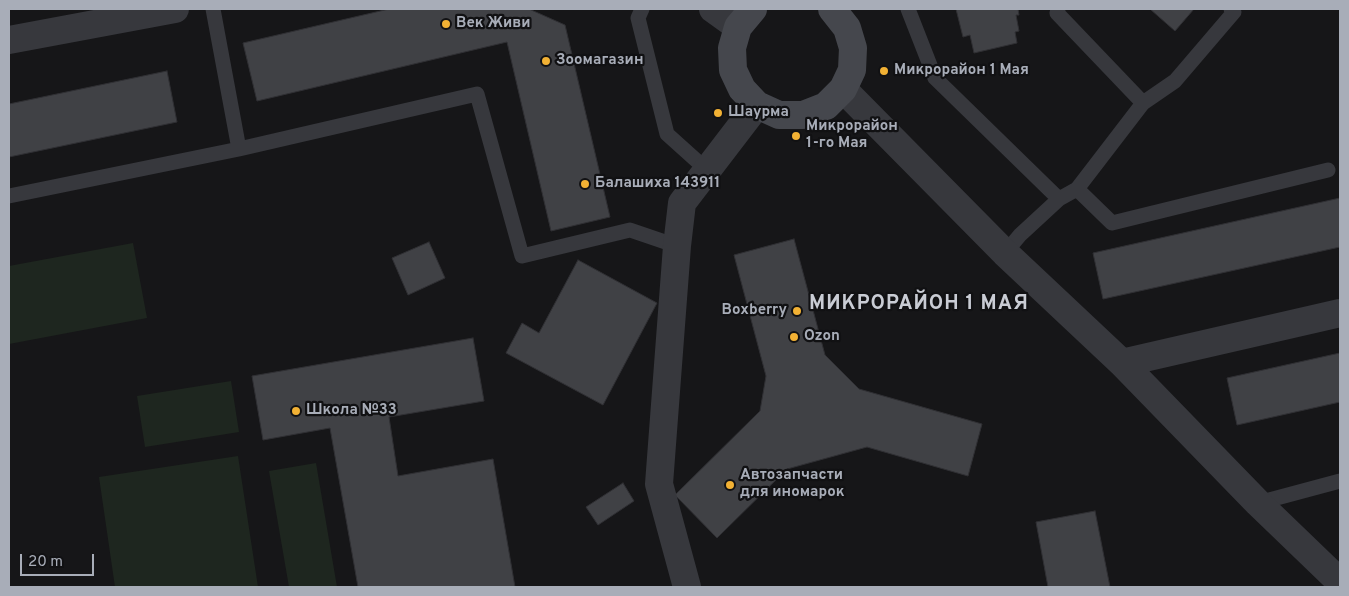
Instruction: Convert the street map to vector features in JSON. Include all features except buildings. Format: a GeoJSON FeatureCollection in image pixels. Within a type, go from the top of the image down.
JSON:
{"type":"FeatureCollection","features":[{"type":"Feature","properties":{"kind":"street"},"geometry":{"type":"LineString","coordinates":[[9,40],[175,9]]}},
{"type":"Feature","properties":{"kind":"street"},"geometry":{"type":"LineString","coordinates":[[713,9],[746,18],[732,48],[733,70],[742,89],[757,105],[779,115],[803,115],[826,106],[843,89],[852,70],[853,48],[845,15]]}},
{"type":"Feature","properties":{"kind":"street"},"geometry":{"type":"LineString","coordinates":[[843,89],[1005,253],[1122,363],[1258,503],[1340,582]]}},
{"type":"Feature","properties":{"kind":"street"},"geometry":{"type":"LineString","coordinates":[[687,587],[659,484],[682,203],[757,105]]}},
{"type":"Feature","properties":{"kind":"street"},"geometry":{"type":"LineString","coordinates":[[1122,363],[1340,313]]}},
{"type":"Feature","properties":{"kind":"lane"},"geometry":{"type":"LineString","coordinates":[[213,9],[238,149]]}},
{"type":"Feature","properties":{"kind":"lane"},"geometry":{"type":"LineString","coordinates":[[642,9],[638,18],[667,134],[707,170]]}},
{"type":"Feature","properties":{"kind":"lane"},"geometry":{"type":"LineString","coordinates":[[908,9],[936,78],[1059,199]]}},
{"type":"Feature","properties":{"kind":"lane"},"geometry":{"type":"LineString","coordinates":[[1058,9],[1057,13],[1143,103]]}},
{"type":"Feature","properties":{"kind":"lane"},"geometry":{"type":"LineString","coordinates":[[1005,253],[1020,235],[1059,199],[1077,190],[1143,103],[1174,81],[1234,12],[1231,9]]}},
{"type":"Feature","properties":{"kind":"lane"},"geometry":{"type":"LineString","coordinates":[[9,196],[238,149],[478,94],[522,256],[630,230],[677,246]]}},
{"type":"Feature","properties":{"kind":"lane"},"geometry":{"type":"LineString","coordinates":[[1077,190],[1112,223],[1328,170]]}},
{"type":"Feature","properties":{"kind":"lane"},"geometry":{"type":"LineString","coordinates":[[1258,503],[1340,481]]}},
{"type":"Feature","properties":{"kind":"shaded area"},"geometry":{"type":"Polygon","coordinates":[[[133,243],[147,318],[9,344],[9,266],[133,243]]]}},
{"type":"Feature","properties":{"kind":"shaded area"},"geometry":{"type":"Polygon","coordinates":[[[231,381],[239,432],[145,447],[137,396],[231,381]]]}},
{"type":"Feature","properties":{"kind":"shaded area"},"geometry":{"type":"Polygon","coordinates":[[[238,456],[258,587],[115,587],[99,477],[238,456]]]}},
{"type":"Feature","properties":{"kind":"shaded area"},"geometry":{"type":"Polygon","coordinates":[[[316,463],[337,587],[289,587],[269,471],[316,463]]]}},
{"type":"Feature","properties":{"kind":"place","name":"Век Живи"},"geometry":{"type":"Point","coordinates":[446,24]}},
{"type":"Feature","properties":{"kind":"place","name":"Зоомагазин"},"geometry":{"type":"Point","coordinates":[546,61]}},
{"type":"Feature","properties":{"kind":"place","name":"Микрорайон 1 Мая"},"geometry":{"type":"Point","coordinates":[884,71]}},
{"type":"Feature","properties":{"kind":"place","name":"Шаурма"},"geometry":{"type":"Point","coordinates":[718,113]}},
{"type":"Feature","properties":{"kind":"place","name":"Микрорайон 1-го Мая"},"geometry":{"type":"Point","coordinates":[796,136]}},
{"type":"Feature","properties":{"kind":"place","name":"Балашиха 143911"},"geometry":{"type":"Point","coordinates":[585,184]}},
{"type":"Feature","properties":{"kind":"place","name":"Boxberry"},"geometry":{"type":"Point","coordinates":[797,311]}},
{"type":"Feature","properties":{"kind":"place","name":"Ozon"},"geometry":{"type":"Point","coordinates":[794,337]}},
{"type":"Feature","properties":{"kind":"place","name":"Школа №33"},"geometry":{"type":"Point","coordinates":[296,411]}},
{"type":"Feature","properties":{"kind":"place","name":"Автозапчасти для иномарок"},"geometry":{"type":"Point","coordinates":[730,485]}},
{"type":"Feature","properties":{"kind":"district","name":"МИКРОРАЙОН 1 МАЯ"},"geometry":{"type":"Point","coordinates":[919,305]}}]}
